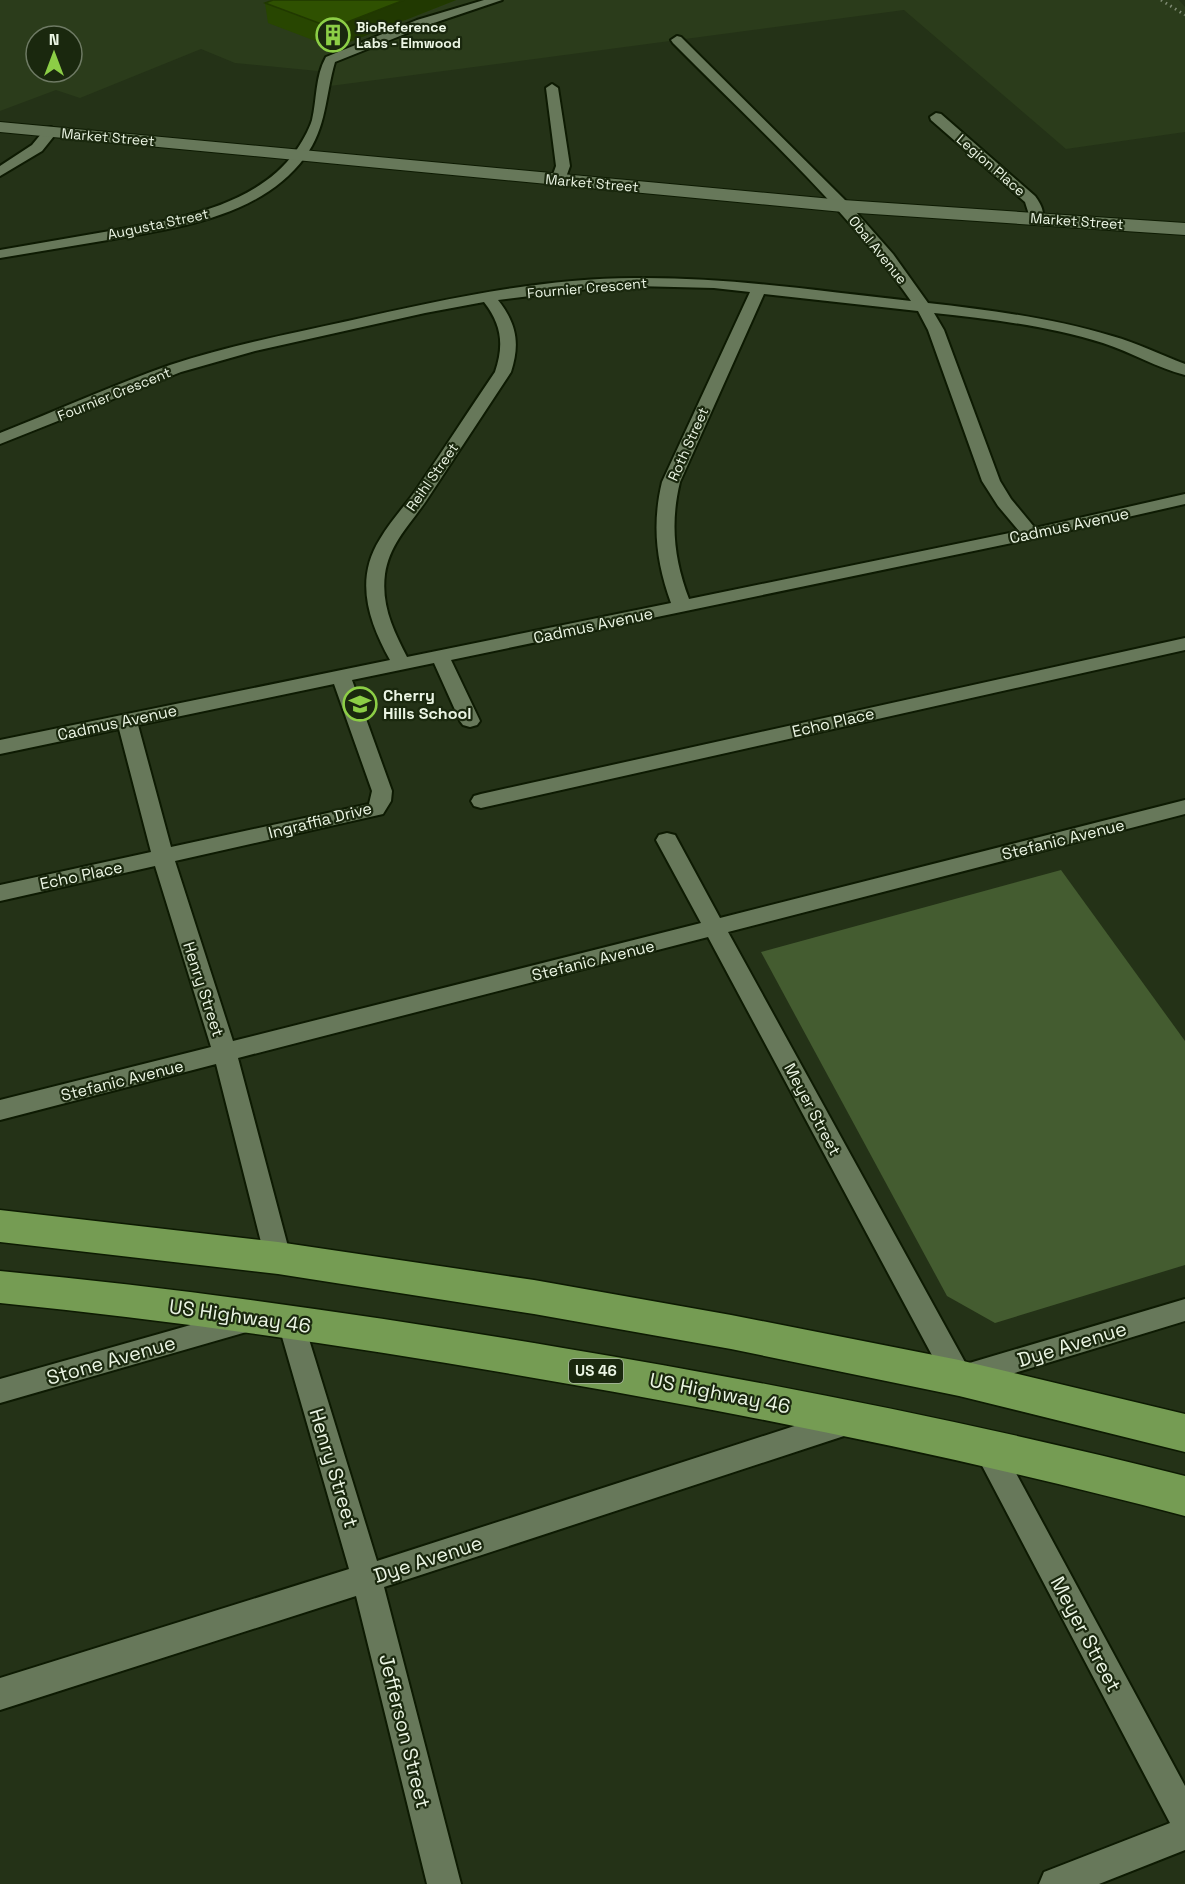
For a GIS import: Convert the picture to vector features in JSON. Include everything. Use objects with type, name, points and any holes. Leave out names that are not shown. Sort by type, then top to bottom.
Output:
[{"type":"highway","points":[[0,1226],[278,1258],[579,1305],[730,1332],[959,1378],[1185,1433]]},
{"type":"highway","name":"US Highway 46","points":[[0,1287],[122,1299],[427,1342],[742,1396],[988,1449],[1185,1496]]},
{"type":"main road","name":"Market Street","points":[[0,127],[843,206],[1185,229]]},
{"type":"street","name":"Augusta Street","points":[[0,254],[168,225],[220,210],[260,191],[300,155],[318,120],[322,86],[330,60],[428,20],[496,0]]},
{"type":"street","name":"Obal Avenue","points":[[678,40],[843,206],[888,257],[936,330],[991,480],[1004,502],[1031,534]]},
{"type":"street","points":[[552,88],[563,166],[558,180]]},
{"type":"street","name":"Legion Place","points":[[936,117],[1030,199],[1035,206],[1036,218]]},
{"type":"street","points":[[0,172],[37,148],[51,131]]},
{"type":"street","name":"Fournier Crescent","points":[[0,439],[186,366],[332,327],[488,297],[635,282],[759,289],[1005,316],[1070,329],[1149,354],[1185,370]]},
{"type":"street","name":"Roth Street","points":[[682,606],[670,578],[664,550],[662,529],[665,503],[670,483],[759,289]]},
{"type":"street","name":"Reihl Street","points":[[402,664],[384,633],[377,612],[375,591],[377,568],[384,548],[396,527],[417,502],[503,372],[509,357],[510,341],[500,312],[488,297]]},
{"type":"street","name":"Cadmus Avenue","points":[[0,747],[1031,534],[1185,499]]},
{"type":"street","name":"Echo Place","points":[[481,801],[1185,644]]},
{"type":"street","points":[[440,656],[470,721]]},
{"type":"street","name":"Ingraffia Drive","points":[[163,857],[376,809],[381,801],[382,791],[341,676]]},
{"type":"street","name":"Henry Street","points":[[127,720],[163,857],[225,1054],[278,1258]]},
{"type":"street","name":"Stefanic Avenue","points":[[0,1110],[1185,807]]},
{"type":"street","name":"Meyer Street","points":[[668,840],[959,1378]]},
{"type":"street","name":"Echo Place","points":[[0,893],[163,857]]},
{"type":"street","name":"Dye Avenue","points":[[959,1378],[1185,1310]]},
{"type":"street","name":"Henry Street","points":[[274,1320],[366,1578]]},
{"type":"street","name":"Stone Avenue","points":[[0,1391],[274,1320]]},
{"type":"street","name":"Dye Avenue","points":[[0,1694],[854,1420]]},
{"type":"street","name":"Meyer Street","points":[[988,1449],[1185,1819]]},
{"type":"street","name":"Jefferson Street","points":[[366,1578],[444,1884]]},
{"type":"street","points":[[1056,1884],[1185,1834]]},
{"type":"shaded area","points":[[0,0],[1179,0],[1185,7],[1185,132],[1066,149],[904,10],[330,86],[328,72],[235,63],[201,49],[80,98],[56,90],[0,111]]},
{"type":"shaded area","points":[[1061,870],[1185,1041],[1185,1265],[995,1323],[947,1296],[761,952]]},
{"type":"building","points":[[273,0],[404,0],[332,28],[265,3]]},
{"type":"railway","points":[[1161,0],[1185,15]]},
{"type":"place","name":"BioReference Labs - Elmwood","points":[[333,35]]},
{"type":"place","name":"Cherry Hills School","points":[[360,704]]}]
